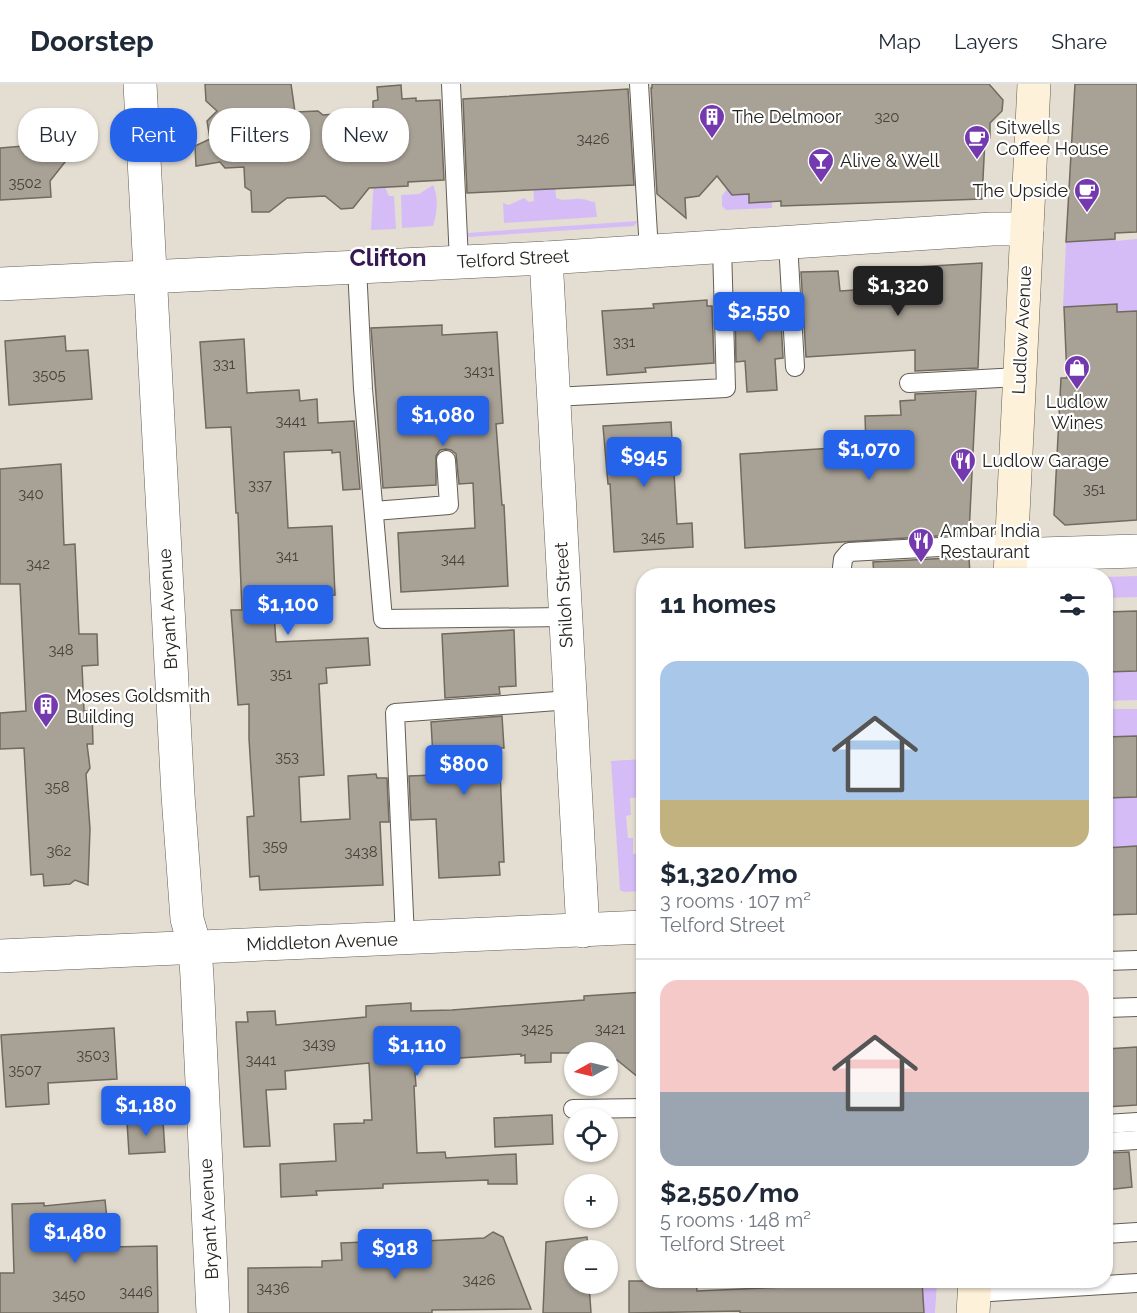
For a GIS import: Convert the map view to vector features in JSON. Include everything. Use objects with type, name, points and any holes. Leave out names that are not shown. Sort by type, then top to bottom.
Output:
[{"type":"main road","name":"Ludlow Avenue","points":[[1011,558],[1034,84]]},
{"type":"street","name":"Bryant Avenue","points":[[140,84],[178,795],[187,919],[195,947],[213,1313]]},
{"type":"street","name":"Telford Street","points":[[0,284],[546,258],[1027,228]]},
{"type":"street","name":"Shiloh Street","points":[[546,258],[583,931]]},
{"type":"street","points":[[1011,558],[1137,551]]},
{"type":"street","name":"Middleton Avenue","points":[[0,956],[636,928]]},
{"type":"lane","points":[[451,84],[459,261]]},
{"type":"lane","points":[[639,84],[649,251]]},
{"type":"lane","points":[[788,242],[795,367]]},
{"type":"lane","points":[[554,397],[726,388],[722,247]]},
{"type":"lane","points":[[357,267],[363,389],[383,619],[565,617]]},
{"type":"lane","points":[[909,383],[1020,377]]},
{"type":"lane","points":[[374,511],[449,505],[446,460]]},
{"type":"lane","points":[[842,568],[843,559],[849,552],[1011,558]]},
{"type":"lane","points":[[405,938],[395,713],[570,700]]},
{"type":"lane","points":[[1113,961],[1137,960]]},
{"type":"lane","points":[[1113,1008],[1137,1007]]},
{"type":"lane","points":[[618,1108],[636,1108]]},
{"type":"lane","points":[[1113,1112],[1137,1110]]},
{"type":"lane","points":[[1113,1124],[1137,1122]]},
{"type":"lane","points":[[1113,1142],[1137,1140]]},
{"type":"lane","points":[[1113,1234],[1137,1232]]},
{"type":"lane","points":[[1113,1285],[1137,1283]]},
{"type":"lane","points":[[975,1296],[1075,1288]]},
{"type":"shaded area","points":[[550,94],[556,198],[595,202],[597,217],[504,223],[503,203],[509,205],[524,198],[529,202],[534,201],[528,95]]},
{"type":"shaded area","points":[[375,162],[382,171],[389,196],[394,196],[396,229],[371,230]]},
{"type":"shaded area","points":[[433,185],[437,205],[433,226],[402,228],[401,195],[419,194]]},
{"type":"shaded area","points":[[772,188],[772,208],[726,210],[722,206],[722,196],[727,189],[732,195],[749,194],[750,202]]},
{"type":"shaded area","points":[[638,221],[634,226],[468,237],[467,233]]},
{"type":"shaded area","points":[[1115,239],[1116,241],[1137,239],[1137,311],[1117,312],[1117,304],[1063,307],[1066,242]]},
{"type":"shaded area","points":[[1137,576],[1137,597],[1113,598],[1113,577]]},
{"type":"shaded area","points":[[1137,671],[1137,700],[1113,701],[1113,672]]},
{"type":"shaded area","points":[[1113,709],[1137,709],[1137,736],[1113,737]]},
{"type":"shaded area","points":[[636,759],[636,798],[630,798],[631,815],[626,816],[628,838],[633,838],[633,854],[636,854],[636,891],[620,890],[611,761]]},
{"type":"shaded area","points":[[1137,797],[1137,846],[1113,848],[1113,798]]},
{"type":"shaded area","points":[[922,1288],[937,1288],[935,1313],[924,1313]]},
{"type":"building","points":[[205,84],[291,84],[294,108],[214,108],[206,101]]},
{"type":"building","points":[[652,84],[989,84],[1003,100],[1002,111],[990,123],[990,138],[985,138],[982,199],[781,206],[781,201],[749,203],[749,194],[732,195],[717,176],[699,196],[685,198],[686,218],[657,194]]},
{"type":"building","points":[[1075,84],[1137,84],[1137,232],[1115,233],[1115,239],[1066,242]]},
{"type":"building","points":[[401,85],[402,99],[440,100],[444,180],[408,182],[408,186],[369,188],[353,208],[341,209],[325,196],[287,198],[269,212],[252,212],[251,191],[245,187],[244,167],[225,168],[220,162],[310,162],[310,111],[318,111],[322,114],[322,162],[409,162],[409,108],[373,108],[373,101],[378,100],[377,87]]},
{"type":"building","points":[[628,89],[634,185],[467,193],[463,99]]},
{"type":"building","points":[[209,139],[209,162],[220,162],[196,166],[197,145]]},
{"type":"building","points":[[18,146],[18,162],[65,162],[50,181],[51,197],[0,200],[0,148]]},
{"type":"building","points":[[982,263],[978,368],[915,371],[915,350],[806,357],[801,272],[838,271],[840,291],[917,286],[916,267]]},
{"type":"building","points":[[707,300],[707,306],[712,306],[714,363],[645,368],[646,372],[607,375],[602,311],[654,308],[653,304]]},
{"type":"building","points":[[780,302],[783,358],[775,359],[777,390],[747,392],[745,361],[736,362],[735,305]]},
{"type":"building","points":[[1117,304],[1117,312],[1137,311],[1137,520],[1065,525],[1054,515],[1061,378],[1067,378],[1064,307]]},
{"type":"building","points":[[442,325],[442,335],[497,332],[503,423],[496,424],[502,505],[504,505],[508,586],[401,592],[398,533],[475,528],[473,483],[459,484],[456,454],[446,449],[440,450],[436,456],[436,485],[383,488],[371,328]]},
{"type":"building","points":[[65,336],[66,351],[88,350],[92,399],[9,405],[5,341]]},
{"type":"building","points":[[244,339],[247,393],[299,390],[300,401],[317,399],[318,423],[354,421],[360,489],[343,490],[340,452],[332,453],[332,450],[284,452],[288,528],[332,526],[335,595],[273,599],[276,642],[368,638],[370,665],[326,668],[327,683],[319,684],[324,775],[299,777],[301,822],[350,819],[348,776],[376,774],[377,778],[387,778],[389,822],[380,822],[383,885],[260,890],[259,876],[250,877],[247,817],[254,816],[249,704],[238,705],[231,610],[242,610],[238,513],[236,513],[231,427],[206,428],[200,342]]},
{"type":"building","points":[[976,391],[969,534],[745,548],[740,454],[866,446],[865,416],[901,415],[900,401],[915,400],[915,394]]},
{"type":"building","points":[[671,422],[677,524],[692,523],[693,547],[614,552],[610,484],[608,484],[603,426]]},
{"type":"building","points":[[61,464],[64,545],[75,544],[79,634],[97,634],[98,665],[82,666],[84,711],[92,711],[93,744],[87,744],[90,768],[86,774],[90,829],[88,885],[75,880],[70,884],[44,886],[43,874],[31,875],[24,748],[0,749],[0,713],[26,711],[20,584],[0,584],[0,469]]},
{"type":"building","points":[[969,557],[970,568],[873,568],[873,562]]},
{"type":"building","points":[[1137,611],[1137,671],[1113,672],[1113,612]]},
{"type":"building","points":[[514,630],[516,686],[499,687],[500,694],[445,698],[442,634]]},
{"type":"building","points":[[502,716],[504,748],[499,748],[504,862],[499,862],[500,875],[439,878],[436,819],[411,820],[409,776],[434,775],[431,722]]},
{"type":"building","points":[[1137,736],[1137,797],[1113,798],[1113,737]]},
{"type":"building","points":[[1137,846],[1137,914],[1113,915],[1113,848]]},
{"type":"building","points":[[636,993],[636,1075],[618,1061],[618,1042],[564,1042],[564,1053],[551,1053],[551,1062],[525,1063],[525,1055],[521,1056],[521,1054],[414,1061],[417,1153],[445,1152],[446,1158],[516,1154],[517,1184],[488,1184],[488,1180],[383,1184],[383,1188],[316,1191],[317,1195],[281,1197],[280,1164],[336,1161],[334,1124],[364,1123],[364,1120],[372,1120],[369,1063],[285,1071],[286,1089],[266,1090],[270,1146],[244,1147],[236,1022],[248,1022],[247,1012],[275,1011],[276,1025],[366,1017],[366,1006],[411,1003],[411,1011],[452,1010],[584,1000],[584,996]]},
{"type":"building","points":[[114,1028],[117,1079],[48,1083],[49,1104],[6,1107],[1,1035]]},
{"type":"building","points":[[1137,1047],[1137,1105],[1113,1107],[1113,1049]]},
{"type":"building","points":[[552,1115],[553,1144],[495,1147],[494,1118]]},
{"type":"building","points":[[163,1121],[165,1152],[129,1154],[127,1122]]},
{"type":"building","points":[[1129,1152],[1132,1187],[1113,1189],[1113,1153]]},
{"type":"building","points":[[105,1200],[110,1247],[157,1246],[158,1313],[0,1313],[0,1273],[14,1273],[12,1204],[44,1203],[44,1206]]},
{"type":"building","points":[[493,1232],[503,1237],[531,1309],[432,1310],[432,1313],[248,1313],[248,1268],[322,1267],[322,1261],[342,1260],[341,1243],[365,1242],[365,1244],[484,1238]]},
{"type":"building","points":[[587,1237],[587,1240],[564,1240],[564,1294],[590,1294],[591,1313],[543,1313],[546,1242]]},
{"type":"building","points":[[629,1281],[636,1281],[636,1288],[697,1288],[697,1291],[764,1288],[922,1288],[924,1313],[740,1313],[740,1311],[629,1313]]},
{"type":"place","name":"The Delmoor","points":[[712,140]]},
{"type":"place","name":"Sitwells Coffee House","points":[[977,161]]},
{"type":"place","name":"Alive & Well","points":[[821,184]]},
{"type":"place","name":"The Upside","points":[[1087,214]]},
{"type":"place","name":"Ludlow Wines","points":[[1077,391]]},
{"type":"place","name":"Ludlow Garage","points":[[963,484]]},
{"type":"place","name":"Ambar India Restaurant","points":[[921,564]]},
{"type":"place","name":"Moses Goldsmith Building","points":[[46,729]]},
{"type":"district","name":"Clifton","points":[[388,258]]}]
